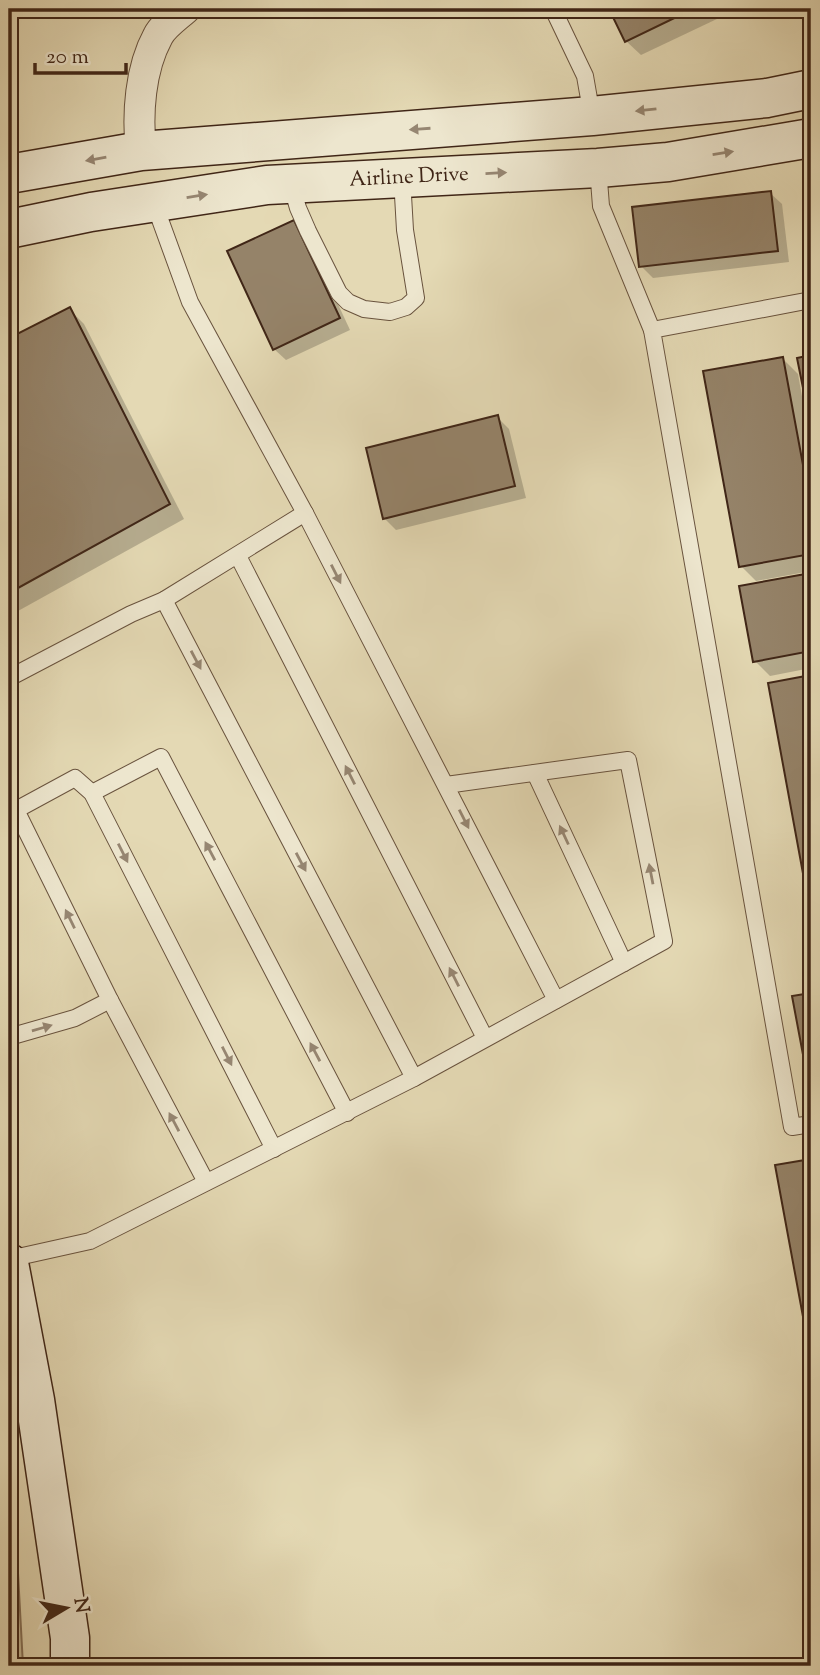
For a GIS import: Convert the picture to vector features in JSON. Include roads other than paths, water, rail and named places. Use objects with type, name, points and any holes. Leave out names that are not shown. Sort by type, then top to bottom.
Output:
[{"type":"main road","points":[[9,174],[141,151],[592,116],[767,98],[811,89]]},
{"type":"main road","points":[[592,116],[598,168]]},
{"type":"main road","name":"Airline Drive","points":[[9,229],[91,212],[267,185],[668,162],[811,138]]},
{"type":"main road","points":[[91,212],[144,174],[141,151]]},
{"type":"main road","points":[[9,1261],[35,1400],[70,1638],[70,1666]]},
{"type":"street","points":[[141,151],[139,134],[145,66],[159,34],[185,9]]},
{"type":"lane","points":[[553,9],[586,76],[592,116]]},
{"type":"lane","points":[[598,168],[601,206],[652,330],[792,1127],[811,1124]]},
{"type":"lane","points":[[291,184],[298,208],[339,293],[354,305],[390,312],[406,307],[416,298],[405,230],[402,178]]},
{"type":"lane","points":[[154,203],[190,302],[305,513],[556,999]]},
{"type":"lane","points":[[652,330],[811,300]]},
{"type":"lane","points":[[9,678],[131,614],[164,600],[305,513]]},
{"type":"lane","points":[[238,556],[485,1038]]},
{"type":"lane","points":[[164,600],[414,1078]]},
{"type":"lane","points":[[92,793],[161,757],[347,1113]]},
{"type":"lane","points":[[9,1261],[90,1241],[414,1078],[664,941],[628,760],[446,785]]},
{"type":"lane","points":[[536,773],[624,963]]},
{"type":"lane","points":[[206,1182],[110,1000],[12,803],[75,778],[92,793],[274,1149]]},
{"type":"lane","points":[[9,1037],[75,1018],[110,1000]]}]
